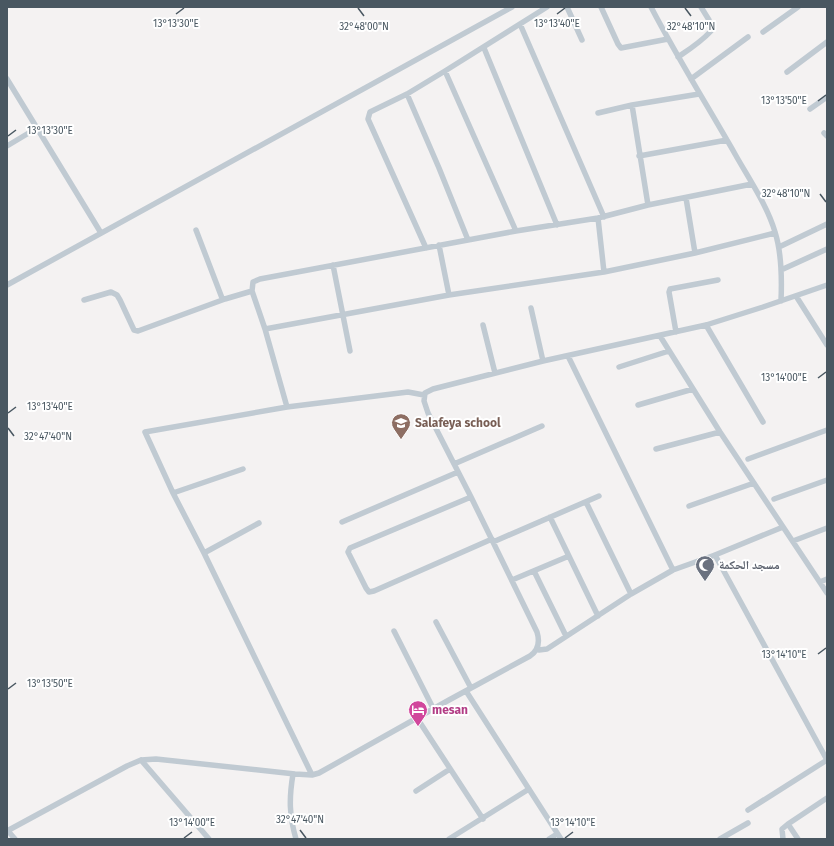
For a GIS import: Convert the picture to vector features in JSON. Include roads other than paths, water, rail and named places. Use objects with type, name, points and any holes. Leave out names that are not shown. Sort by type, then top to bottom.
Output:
[{"type":"street","points":[[7,285],[512,7]]},
{"type":"street","points":[[426,248],[368,119],[370,112],[407,94],[484,48],[547,7]]},
{"type":"street","points":[[567,7],[582,40]]},
{"type":"street","points":[[601,7],[621,48],[668,38]]},
{"type":"street","points":[[651,7],[699,94],[768,212],[779,247],[781,301]]},
{"type":"street","points":[[678,57],[694,46],[710,31],[709,20],[701,7]]},
{"type":"street","points":[[763,32],[798,7]]},
{"type":"street","points":[[520,24],[601,217],[604,272]]},
{"type":"street","points":[[691,79],[748,37]]},
{"type":"street","points":[[787,72],[827,42]]},
{"type":"street","points":[[484,48],[557,225]]},
{"type":"street","points":[[445,71],[516,231]]},
{"type":"street","points":[[7,79],[101,233]]},
{"type":"street","points":[[407,94],[468,240]]},
{"type":"street","points":[[598,113],[632,105],[699,94]]},
{"type":"street","points":[[810,109],[827,96]]},
{"type":"street","points":[[632,105],[648,206]]},
{"type":"street","points":[[7,146],[37,128]]},
{"type":"street","points":[[639,156],[727,140]]},
{"type":"street","points":[[287,408],[265,329],[252,291],[254,282],[260,279],[516,231],[601,217],[752,184]]},
{"type":"street","points":[[686,198],[695,252]]},
{"type":"street","points":[[779,247],[827,224]]},
{"type":"street","points":[[196,230],[220,294],[222,298],[225,299]]},
{"type":"street","points":[[265,329],[449,295],[604,272],[775,233]]},
{"type":"street","points":[[439,246],[449,295]]},
{"type":"street","points":[[781,270],[827,249]]},
{"type":"street","points":[[333,265],[350,351]]},
{"type":"street","points":[[676,332],[669,292],[670,289],[718,280]]},
{"type":"street","points":[[15,839],[7,831],[127,766],[141,760],[168,760],[293,774],[312,775],[323,772],[433,708],[534,654],[538,648],[539,640],[537,632],[426,408],[424,394],[428,390],[543,361],[706,325],[826,287]]},
{"type":"street","points":[[84,300],[111,292],[117,295],[134,330],[138,332],[225,299],[252,291]]},
{"type":"street","points":[[796,296],[827,345]]},
{"type":"street","points":[[531,308],[543,361]]},
{"type":"street","points":[[483,325],[495,373]]},
{"type":"street","points":[[706,325],[763,422]]},
{"type":"street","points":[[660,336],[720,432],[827,593]]},
{"type":"street","points":[[619,367],[669,351]]},
{"type":"street","points":[[568,356],[673,570]]},
{"type":"street","points":[[638,405],[693,389]]},
{"type":"street","points":[[312,775],[204,553],[173,493],[145,432],[287,408],[408,392],[424,394]]},
{"type":"street","points":[[454,464],[542,426]]},
{"type":"street","points":[[748,460],[827,430]]},
{"type":"street","points":[[656,449],[720,432]]},
{"type":"street","points":[[173,493],[243,469]]},
{"type":"street","points":[[342,522],[458,472]]},
{"type":"street","points":[[774,499],[827,480]]},
{"type":"street","points":[[689,506],[754,482]]},
{"type":"street","points":[[471,497],[350,548],[349,554],[369,592],[599,496]]},
{"type":"street","points":[[586,502],[631,594]]},
{"type":"street","points":[[550,517],[598,616]]},
{"type":"street","points":[[204,553],[259,523]]},
{"type":"street","points":[[538,648],[539,650],[544,650],[631,594],[673,570],[783,527]]},
{"type":"street","points":[[793,541],[827,528]]},
{"type":"street","points":[[714,555],[827,760],[748,810]]},
{"type":"street","points":[[512,580],[569,556]]},
{"type":"street","points":[[534,571],[566,636]]},
{"type":"street","points":[[820,582],[827,579]]},
{"type":"street","points":[[436,622],[472,688]]},
{"type":"street","points":[[394,631],[433,708]]},
{"type":"street","points":[[466,691],[559,836],[549,839]]},
{"type":"street","points":[[417,718],[483,819]]},
{"type":"street","points":[[141,760],[209,839]]},
{"type":"street","points":[[416,791],[450,769]]},
{"type":"street","points":[[293,774],[290,813],[296,839]]},
{"type":"street","points":[[449,839],[529,789]]},
{"type":"street","points":[[783,839],[782,829],[826,800]]},
{"type":"street","points":[[720,839],[748,823]]},
{"type":"street","points":[[788,824],[798,839]]},
{"type":"place","name":"Salafeya school","points":[[401,440]]},
{"type":"place","name":"مسجد الحكمة","points":[[705,582]]},
{"type":"place","name":"mesan","points":[[418,727]]}]
